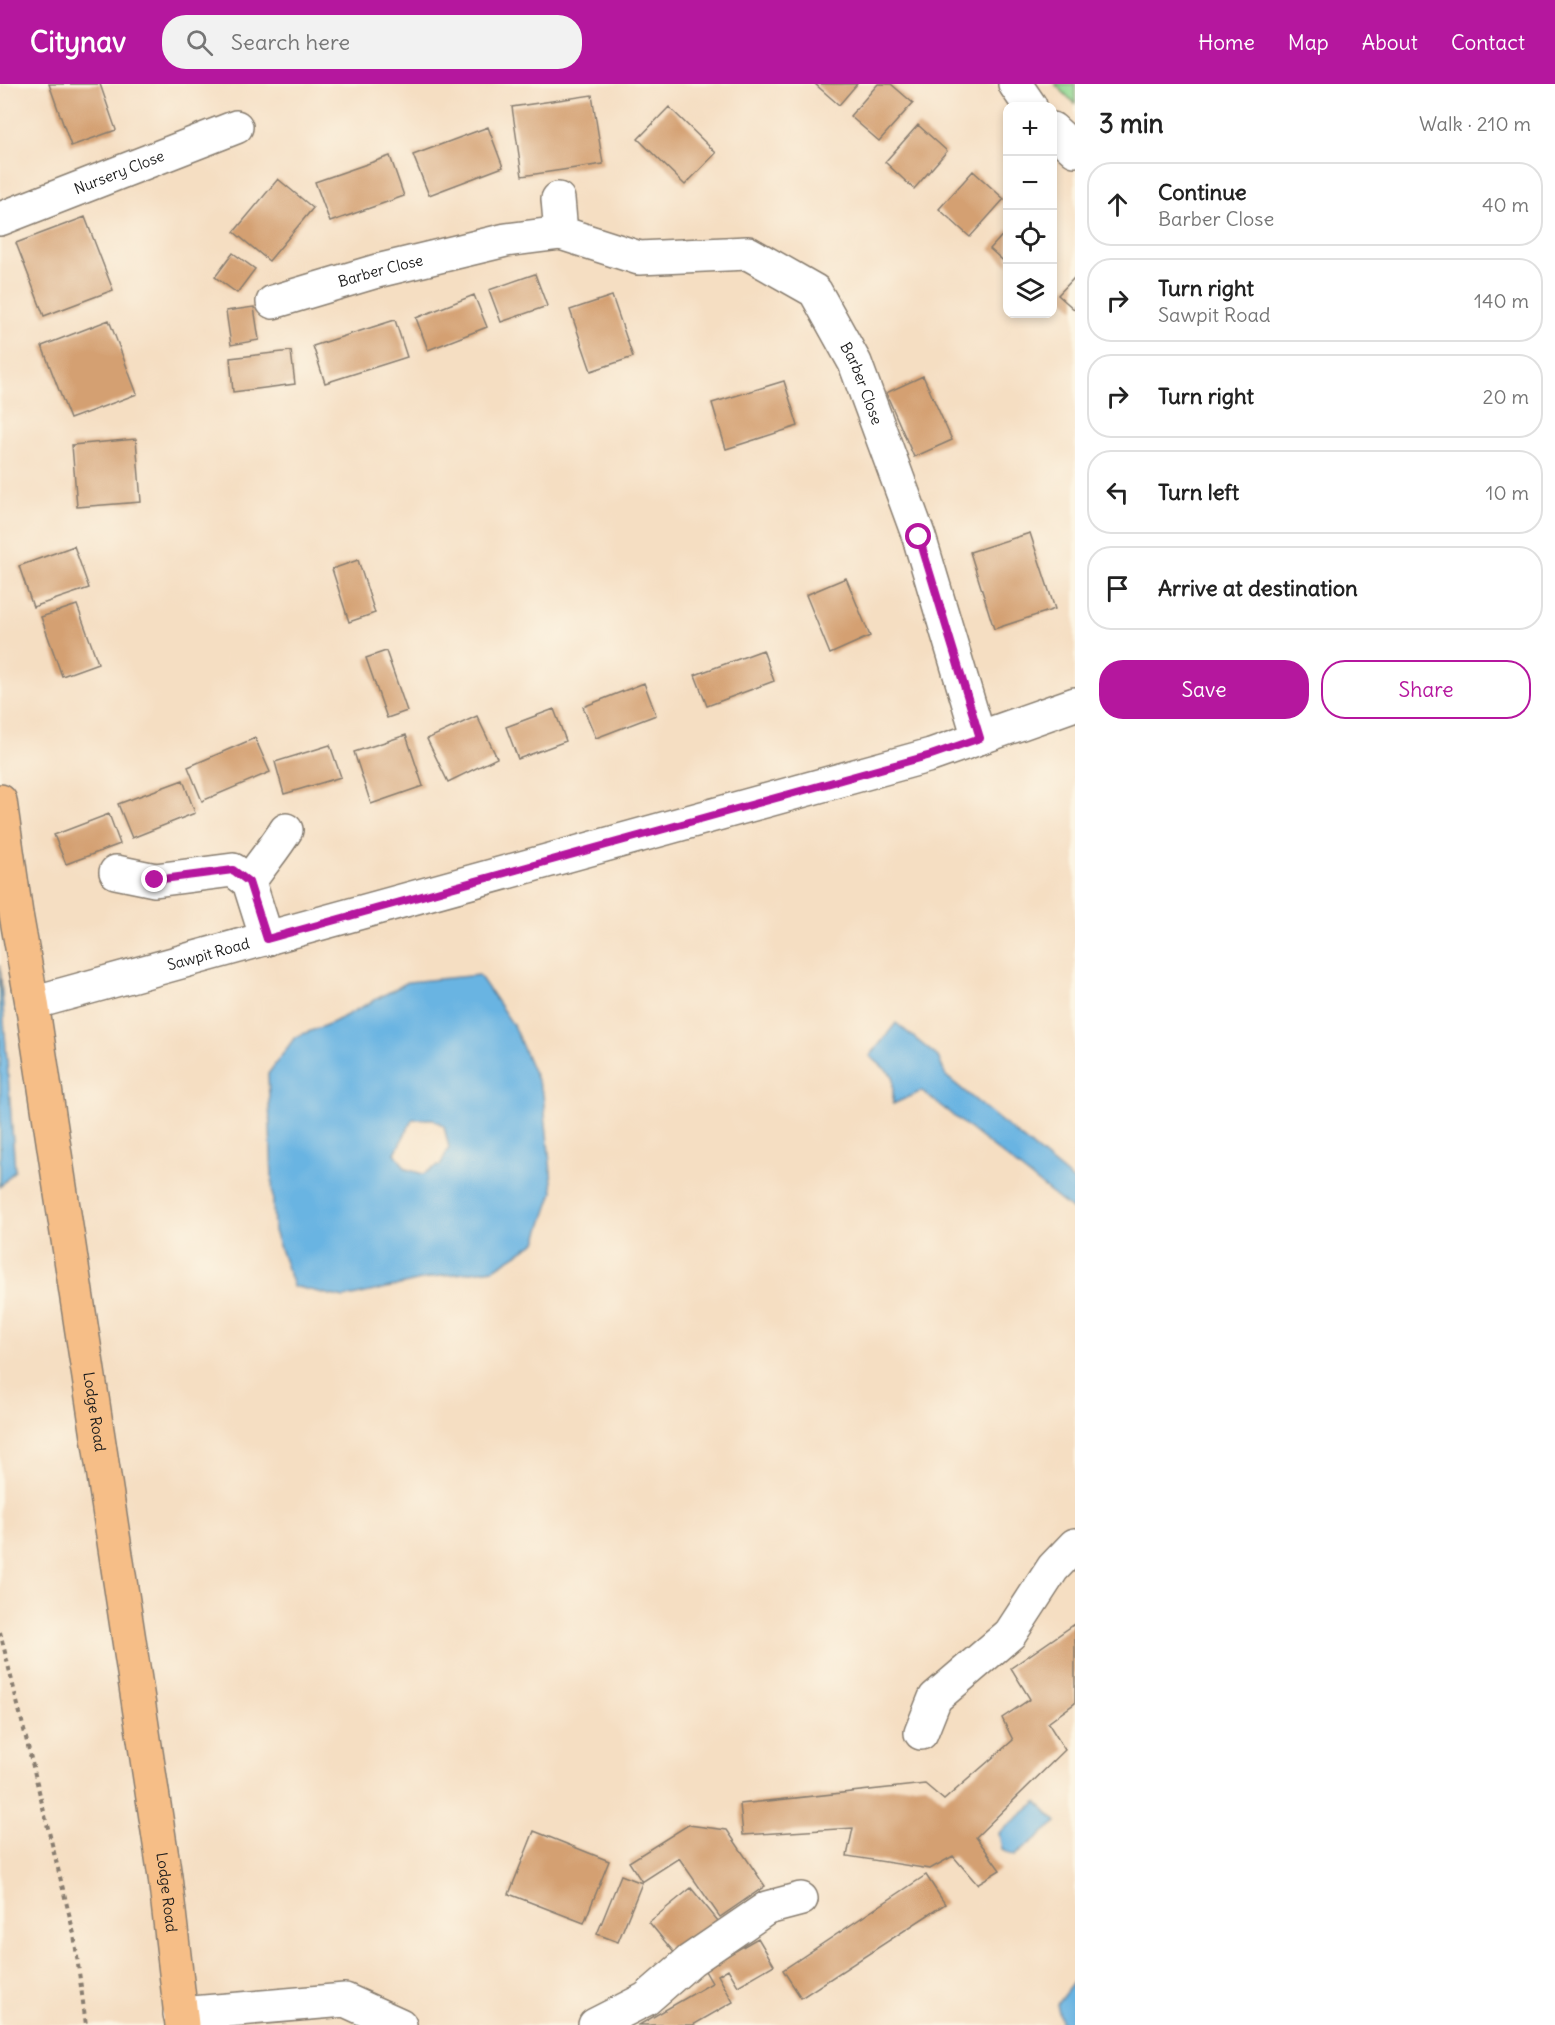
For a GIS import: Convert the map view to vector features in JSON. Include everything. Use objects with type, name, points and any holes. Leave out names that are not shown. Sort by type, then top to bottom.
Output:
[{"type":"main road","name":"Lodge Road","points":[[0,801],[165,1877],[181,2019]]},
{"type":"street","points":[[1015,84],[1027,102]]},
{"type":"street","name":"Nursery Close","points":[[0,219],[236,127]]},
{"type":"street","points":[[1057,133],[1075,150]]},
{"type":"street","points":[[558,199],[561,233]]},
{"type":"street","name":"Barber Close","points":[[273,302],[377,272],[506,240],[561,233],[639,258],[748,253],[814,291],[855,363],[863,384],[919,537],[980,738]]},
{"type":"street","name":"Sawpit Road","points":[[32,1003],[931,755],[1075,704]]},
{"type":"street","points":[[249,882],[262,862],[275,849],[286,830]]},
{"type":"street","points":[[116,872],[155,880],[233,870],[249,882],[267,939]]},
{"type":"street","points":[[921,1733],[935,1698],[1010,1634],[1053,1568],[1075,1545]]},
{"type":"street","points":[[595,2025],[646,1999],[691,1960],[767,1908],[801,1899]]},
{"type":"street","points":[[181,2019],[345,2000],[400,2025]]},
{"type":"path","points":[[0,1632],[74,1934],[86,2025]]},
{"type":"green space","points":[[1055,84],[1075,84],[1075,104]]},
{"type":"water","points":[[0,965],[15,1170],[0,1187]]},
{"type":"water","points":[[479,975],[513,1025],[543,1094],[553,1192],[536,1242],[494,1269],[434,1277],[344,1298],[293,1286],[274,1231],[268,1074],[295,1037],[334,1022],[408,982]],"holes":[[[413,1119],[433,1119],[444,1126],[449,1148],[440,1165],[423,1174],[406,1169],[395,1153]]]},
{"type":"water","points":[[896,1023],[938,1057],[946,1076],[1075,1182],[1075,1212],[922,1091],[893,1104],[893,1076],[870,1056]]},
{"type":"water","points":[[1037,1802],[1057,1822],[1014,1856],[1002,1850],[999,1833]]},
{"type":"water","points":[[1075,1980],[1075,2025],[1062,2025],[1057,2004]]},
{"type":"building","points":[[49,84],[100,84],[116,130],[71,146]]},
{"type":"building","points":[[815,84],[857,84],[839,105]]},
{"type":"building","points":[[878,84],[891,84],[913,103],[879,141],[850,116]]},
{"type":"building","points":[[592,95],[603,164],[522,176],[512,107]]},
{"type":"building","points":[[669,107],[716,153],[685,185],[638,139]]},
{"type":"building","points":[[918,125],[947,151],[914,189],[885,162]]},
{"type":"building","points":[[488,127],[503,167],[429,195],[413,155]]},
{"type":"building","points":[[390,156],[404,196],[330,222],[315,182]]},
{"type":"building","points":[[973,171],[1003,198],[970,237],[939,209]]},
{"type":"building","points":[[278,179],[313,208],[269,261],[234,232]]},
{"type":"building","points":[[85,217],[113,290],[44,316],[16,243]]},
{"type":"building","points":[[1003,235],[1003,261],[990,249]]},
{"type":"building","points":[[233,253],[255,269],[237,293],[215,277]]},
{"type":"building","points":[[535,274],[547,306],[501,322],[489,290]]},
{"type":"building","points":[[1075,277],[1075,310],[1058,295]]},
{"type":"building","points":[[474,295],[487,327],[428,350],[416,318]]},
{"type":"building","points":[[612,296],[633,357],[591,371],[570,310]]},
{"type":"building","points":[[254,307],[259,340],[231,345],[226,311]]},
{"type":"building","points":[[109,320],[137,394],[70,419],[42,346]]},
{"type":"building","points":[[395,320],[407,357],[325,383],[313,346]]},
{"type":"building","points":[[291,351],[295,384],[233,392],[230,358]]},
{"type":"building","points":[[923,376],[952,440],[914,457],[886,393]]},
{"type":"building","points":[[784,381],[798,426],[726,449],[712,403]]},
{"type":"building","points":[[136,439],[141,502],[77,507],[72,445]]},
{"type":"building","points":[[1030,533],[1055,609],[994,629],[970,552]]},
{"type":"building","points":[[74,546],[89,588],[33,607],[19,566]]},
{"type":"building","points":[[358,560],[375,613],[349,622],[332,569]]},
{"type":"building","points":[[846,578],[870,636],[830,654],[806,595]]},
{"type":"building","points":[[77,605],[98,663],[62,676],[41,617]]},
{"type":"building","points":[[763,650],[774,681],[707,706],[695,675]]},
{"type":"building","points":[[386,651],[407,711],[387,718],[366,658]]},
{"type":"building","points":[[644,683],[656,715],[596,738],[583,707]]},
{"type":"building","points":[[554,709],[566,741],[518,759],[506,727]]},
{"type":"building","points":[[477,716],[497,758],[448,782],[427,739]]},
{"type":"building","points":[[406,735],[423,786],[371,804],[354,752]]},
{"type":"building","points":[[255,738],[270,772],[202,801],[188,767]]},
{"type":"building","points":[[330,745],[341,777],[284,794],[275,762]]},
{"type":"building","points":[[183,780],[195,813],[132,838],[118,804]]},
{"type":"building","points":[[109,814],[120,844],[66,864],[54,835]]},
{"type":"building","points":[[1075,1624],[1075,1703],[1048,1723],[1065,1750],[976,1837],[1000,1870],[977,1884],[953,1856],[930,1869],[847,1856],[853,1828],[743,1835],[740,1804],[925,1784],[944,1800],[1013,1740],[1002,1718],[1030,1699],[1011,1668]]},
{"type":"building","points":[[688,1825],[727,1830],[765,1886],[720,1917],[679,1858],[642,1882],[629,1862]]},
{"type":"building","points":[[534,1831],[609,1861],[584,1923],[509,1894]]},
{"type":"building","points":[[621,1875],[642,1883],[618,1942],[597,1934]]},
{"type":"building","points":[[926,1875],[945,1904],[801,1998],[783,1970]]},
{"type":"building","points":[[691,1888],[718,1921],[676,1955],[649,1922]]},
{"type":"building","points":[[758,1938],[774,1965],[738,1986],[728,1969],[718,1975],[733,2002],[693,2025],[639,2025],[712,1983],[704,1969]]},
{"type":"route","points":[[155,880],[233,870],[249,882],[267,939],[931,755],[980,738],[919,537]]}]
